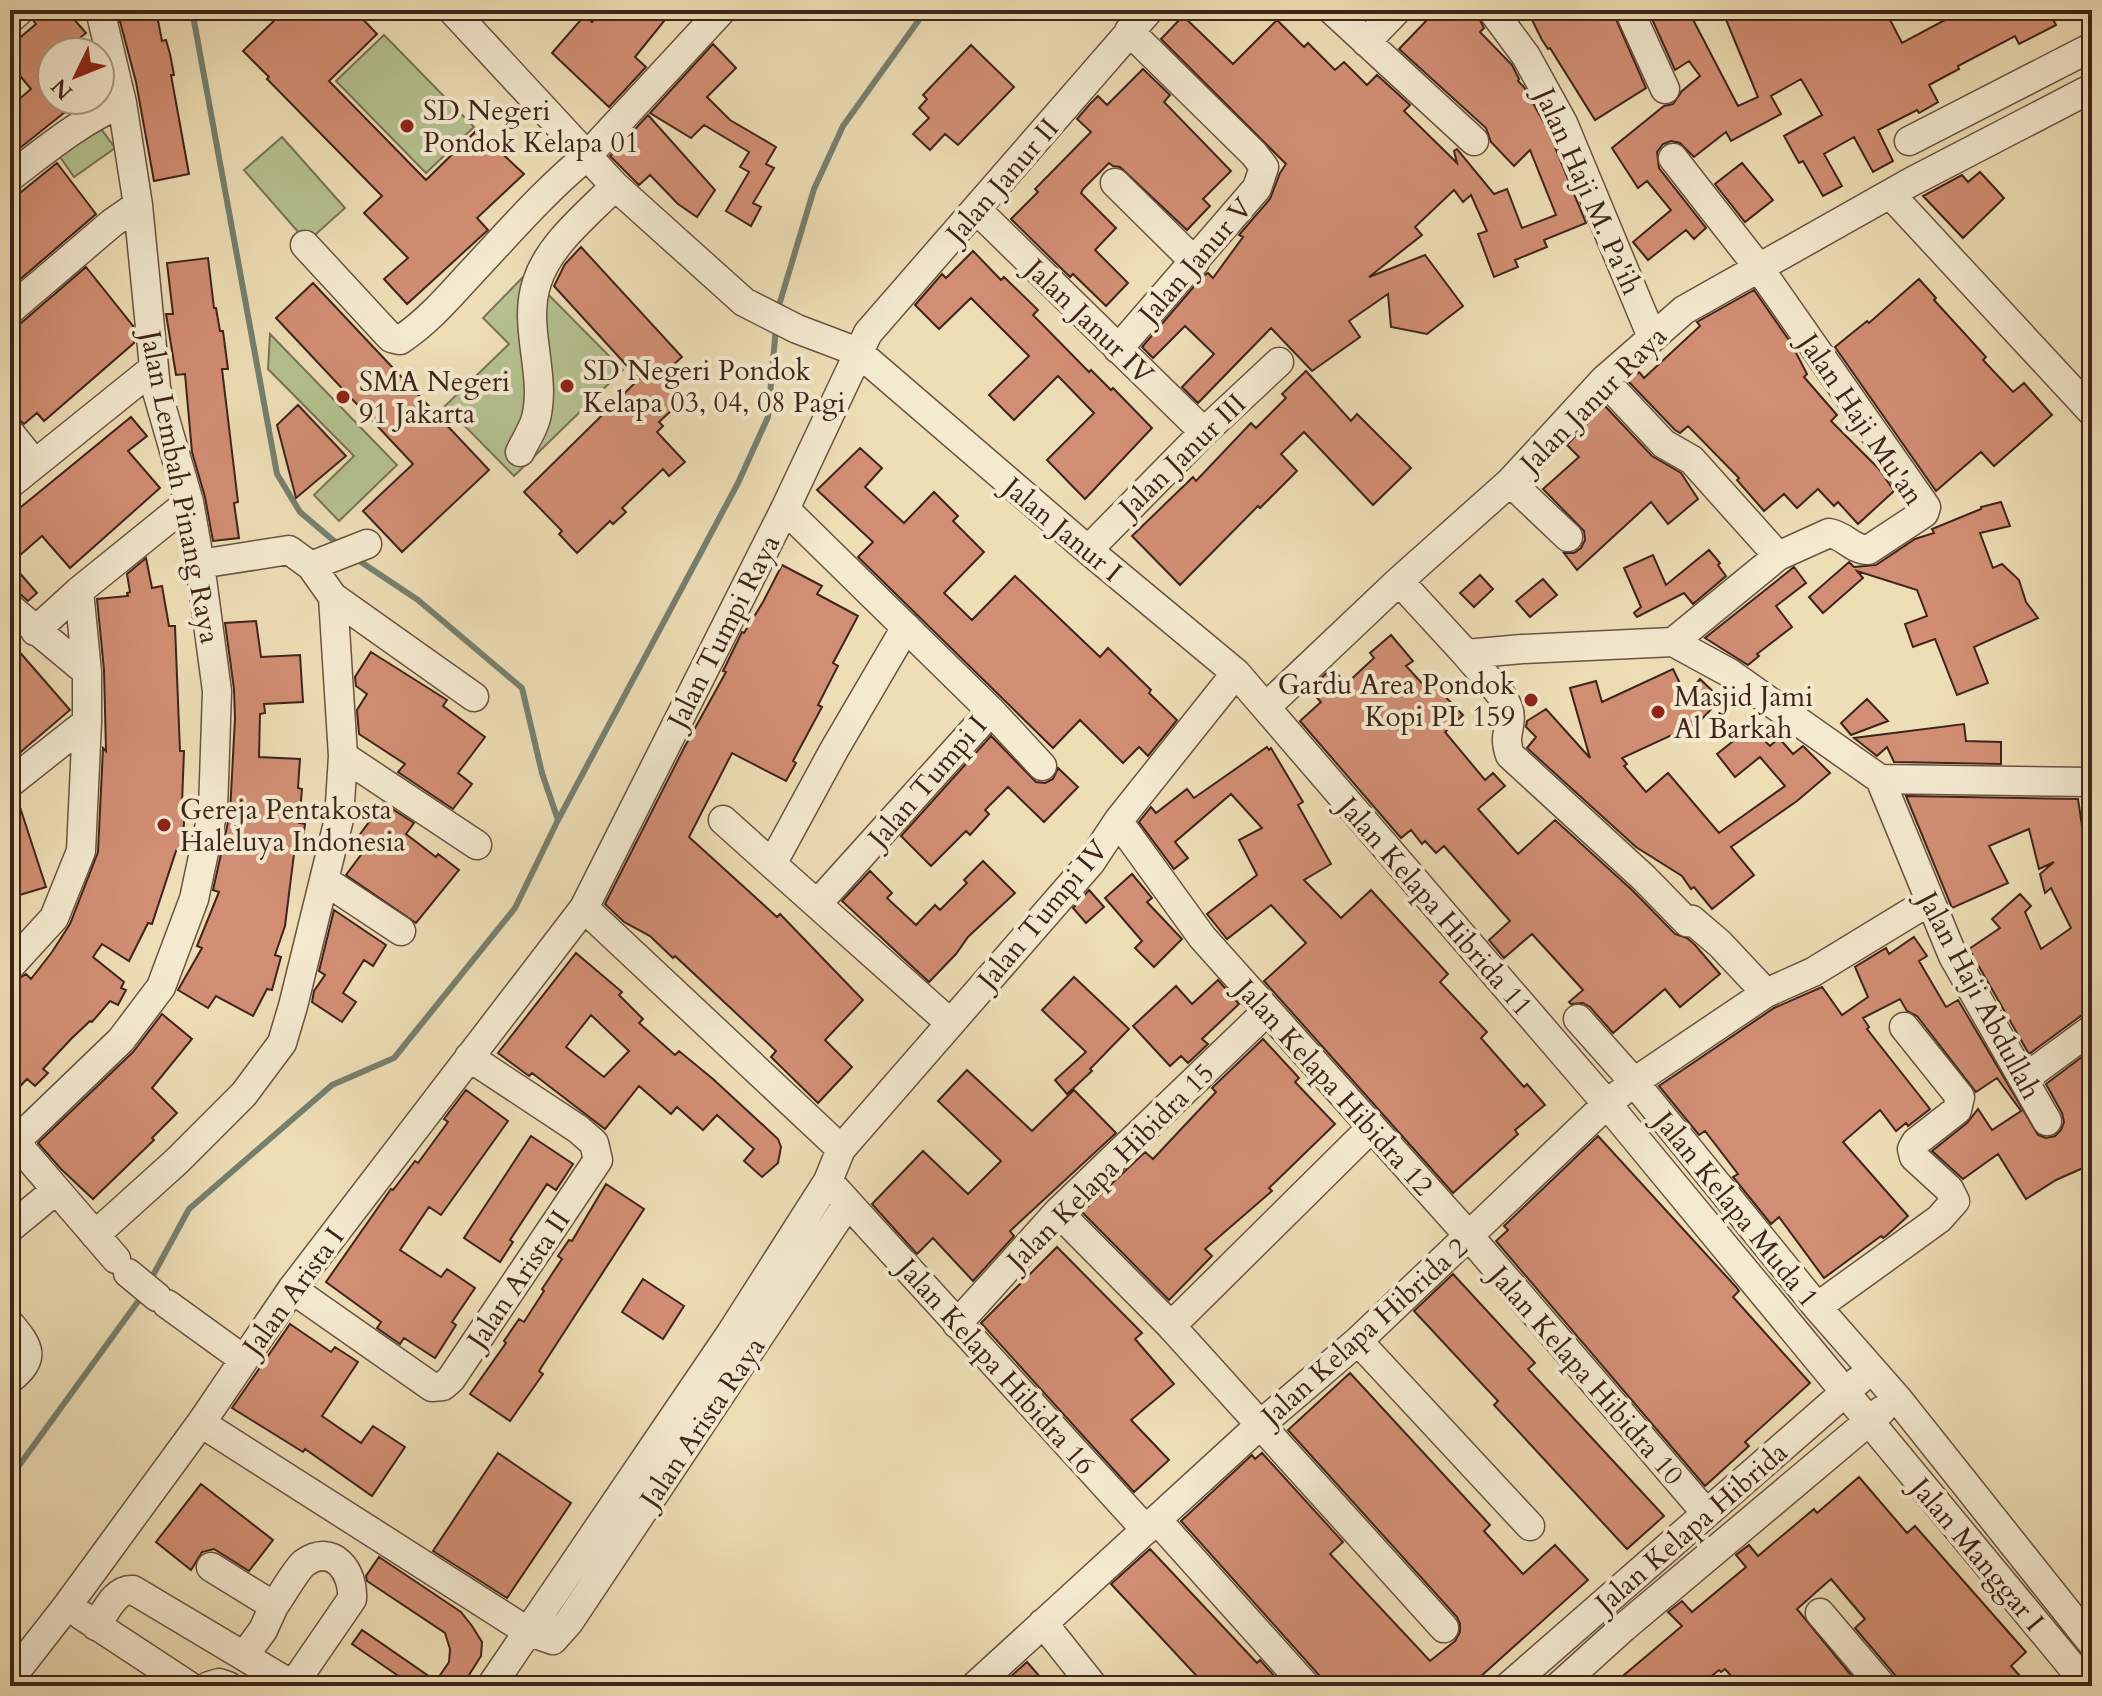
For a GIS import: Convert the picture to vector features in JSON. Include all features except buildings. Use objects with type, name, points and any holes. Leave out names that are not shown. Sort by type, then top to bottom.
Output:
[{"type":"street","points":[[10,19],[20,10]]},
{"type":"street","name":"Jalan Lembah Pinang Raya","points":[[13,1139],[121,1040],[161,987],[194,899],[213,810],[217,691],[200,564],[189,502],[156,388],[138,205],[122,103],[100,10]]},
{"type":"street","points":[[305,245],[391,338],[400,340],[441,305],[562,177],[586,157],[722,10]]},
{"type":"street","name":"Jalan Janur II","points":[[858,352],[868,333],[1149,10]]},
{"type":"street","points":[[1332,10],[1474,141]]},
{"type":"street","points":[[1366,42],[1397,10]]},
{"type":"street","name":"Jalan Haji M. Pa'ih","points":[[1492,10],[1526,56],[1563,123],[1652,337]]},
{"type":"street","points":[[1629,10],[1665,89]]},
{"type":"street","points":[[467,16],[586,157],[744,302],[797,329],[858,352]]},
{"type":"street","name":"Jalan Janur V","points":[[1118,349],[1257,188],[1264,167],[1129,31]]},
{"type":"street","points":[[1909,141],[2092,47]]},
{"type":"street","name":"Jalan Janur Raya","points":[[1266,707],[1399,581],[1510,482],[1604,380],[1684,310],[1890,194],[2092,88]]},
{"type":"street","points":[[10,177],[70,131],[100,112],[122,103]]},
{"type":"street","points":[[1673,158],[1759,268]]},
{"type":"street","points":[[1115,183],[1195,262]]},
{"type":"street","points":[[520,452],[536,419],[538,401],[532,304],[537,280],[553,250],[615,186]]},
{"type":"street","points":[[1890,194],[2092,412]]},
{"type":"street","points":[[10,310],[112,223],[138,205]]},
{"type":"street","name":"Jalan Janur IV","points":[[977,210],[1204,432]]},
{"type":"street","name":"Jalan Haji Mu'an","points":[[1759,268],[1926,507],[1924,513],[1868,550],[1829,533],[1778,556]]},
{"type":"street","name":"Jalan Tumpi Raya","points":[[584,908],[785,509],[858,352]]},
{"type":"street","name":"Jalan Janur I","points":[[858,352],[1236,673],[1266,707]]},
{"type":"street","name":"Jalan Janur III","points":[[1088,550],[1204,432],[1279,362]]},
{"type":"street","points":[[10,484],[154,368]]},
{"type":"street","points":[[1604,380],[1664,444],[1692,460],[1778,556],[1673,642]]},
{"type":"street","points":[[10,433],[34,463]]},
{"type":"street","points":[[1510,482],[1568,537]]},
{"type":"street","points":[[35,631],[79,591],[189,502]]},
{"type":"street","name":"Jalan Tumpi I","points":[[785,509],[991,711],[818,903]]},
{"type":"street","points":[[200,564],[289,550],[322,561],[367,544]]},
{"type":"street","points":[[95,1235],[177,1161],[244,1094],[282,1043],[339,819],[343,756],[333,597],[322,561]]},
{"type":"street","points":[[1399,581],[1505,702],[1510,713],[1505,741],[1510,755],[1644,878],[1687,922],[1692,920],[1720,944],[1766,993]]},
{"type":"street","points":[[13,957],[54,918],[81,851],[87,672],[79,591]]},
{"type":"street","points":[[333,597],[474,697]]},
{"type":"street","points":[[10,608],[87,672]]},
{"type":"street","points":[[772,864],[906,627]]},
{"type":"street","points":[[1466,654],[1673,642],[1728,672],[1880,779],[2092,782]]},
{"type":"street","name":"Jalan Tumpi IV","points":[[841,1149],[1091,862],[1118,821],[1236,673]]},
{"type":"street","name":"Jalan Kelapa Hibrida 11","points":[[1266,707],[1607,1104]]},
{"type":"street","points":[[991,711],[1042,766]]},
{"type":"street","points":[[14,773],[87,722]]},
{"type":"street","points":[[343,756],[477,845]]},
{"type":"street","name":"Jalan Haji Abdullah","points":[[1880,779],[1928,902],[1953,956],[2047,1121]]},
{"type":"street","points":[[723,820],[949,1022]]},
{"type":"street","name":"Jalan Kelapa Hibidra 12","points":[[1118,821],[1202,937],[1469,1236]]},
{"type":"street","points":[[324,880],[401,931]]},
{"type":"street","name":"Jalan Kelapa Hibrida 2","points":[[975,1686],[1260,1425],[1358,1341],[1607,1104],[1634,1082],[1766,993],[1813,972],[1928,902]]},
{"type":"street","points":[[584,908],[841,1149]]},
{"type":"street","name":"Jalan Arista I","points":[[10,1679],[201,1423],[292,1289],[584,908]]},
{"type":"street","name":"Jalan Kelapa Hibidra 15","points":[[957,1324],[1058,1212],[1266,1012]]},
{"type":"street","name":"Jalan Kelapa Muda 1","points":[[1578,1019],[1634,1082],[1817,1307],[1897,1398]]},
{"type":"street","points":[[1817,1307],[1939,1219],[1955,1201],[1949,1189],[1919,1163],[1912,1149],[1916,1142],[1957,1110],[1960,1097],[1904,1027]]},
{"type":"street","points":[[2025,1078],[2092,1029]]},
{"type":"street","name":"Jalan Arista II","points":[[292,1289],[432,1387],[443,1386],[451,1379],[598,1160],[594,1143],[578,1129],[469,1057]]},
{"type":"street","name":"Jalan Kelapa Muda 1","points":[[1607,1104],[1868,1422]]},
{"type":"street","points":[[1171,1326],[1372,1127]]},
{"type":"street","points":[[13,1139],[122,1266],[162,1301],[243,1359]]},
{"type":"street","name":"Jalan Arista Raya","points":[[841,1149],[828,1181],[731,1333],[527,1631],[553,1640],[569,1622],[848,1203]]},
{"type":"street","points":[[828,1181],[848,1203]]},
{"type":"street","points":[[10,1228],[56,1190]]},
{"type":"street","name":"Jalan Kelapa Hibidra 16","points":[[848,1203],[957,1324],[1306,1686]]},
{"type":"street","points":[[1058,1212],[1171,1326],[1444,1628]]},
{"type":"street","name":"Jalan Kelapa Hibidra 10","points":[[1469,1236],[1706,1513]]},
{"type":"street","points":[[10,1324],[26,1342],[28,1357],[23,1369],[10,1379]]},
{"type":"street","points":[[1358,1341],[1530,1526]]},
{"type":"street","name":"Jalan Kelapa Hibrida","points":[[1509,1686],[1872,1369]]},
{"type":"street","name":"Jalan Kelapa Hibrida","points":[[1559,1686],[1623,1628],[1897,1398]]},
{"type":"street","name":"Jalan Manggar I","points":[[1897,1398],[2092,1643]]},
{"type":"street","name":"Jalan Manggar I","points":[[1868,1422],[2088,1686]]},
{"type":"street","points":[[201,1423],[527,1631],[491,1686]]},
{"type":"street","points":[[96,1626],[120,1592],[133,1590],[293,1686],[352,1599],[353,1587],[348,1569],[338,1561],[320,1557],[304,1564],[244,1656]]},
{"type":"street","points":[[211,1567],[274,1606]]},
{"type":"street","points":[[67,1606],[189,1686]]},
{"type":"street","points":[[1820,1613],[1882,1686]]},
{"type":"street","points":[[1043,1623],[1093,1686]]},
{"type":"street","points":[[209,1686],[219,1683],[228,1686]]},
{"type":"green space","points":[[384,35],[474,127],[426,173],[336,81]]},
{"type":"green space","points":[[99,126],[115,148],[74,177],[58,154]]},
{"type":"green space","points":[[282,137],[345,208],[307,242],[244,170]]},
{"type":"green space","points":[[527,273],[623,370],[514,476],[445,406],[509,344],[483,318]]},
{"type":"green space","points":[[270,334],[397,465],[339,521],[314,495],[354,456],[268,369]]},
{"type":"waterway","points":[[192,10],[277,474],[300,512],[340,546]]},
{"type":"waterway","points":[[777,312],[814,189],[843,126],[926,10]]},
{"type":"waterway","points":[[558,820],[738,483],[768,417],[776,327]]},
{"type":"waterway","points":[[151,1279],[189,1209],[332,1085],[394,1058],[515,908],[558,820],[542,773],[522,688],[418,600],[355,558]]},
{"type":"waterway","points":[[10,1478],[142,1296]]},
{"type":"place","name":"SD Negeri Pondok Kelapa 01","points":[[407,126]]},
{"type":"place","name":"SD Negeri Pondok Kelapa 03, 04, 08 Pagi","points":[[567,386]]},
{"type":"place","name":"SMA Negeri 91 Jakarta","points":[[343,397]]},
{"type":"place","name":"Gardu Area Pondok Kopi PL 159","points":[[1531,700]]},
{"type":"place","name":"Masjid Jami Al Barkah","points":[[1658,712]]},
{"type":"place","name":"Gereja Pentakosta Haleluya Indonesia","points":[[164,825]]}]
